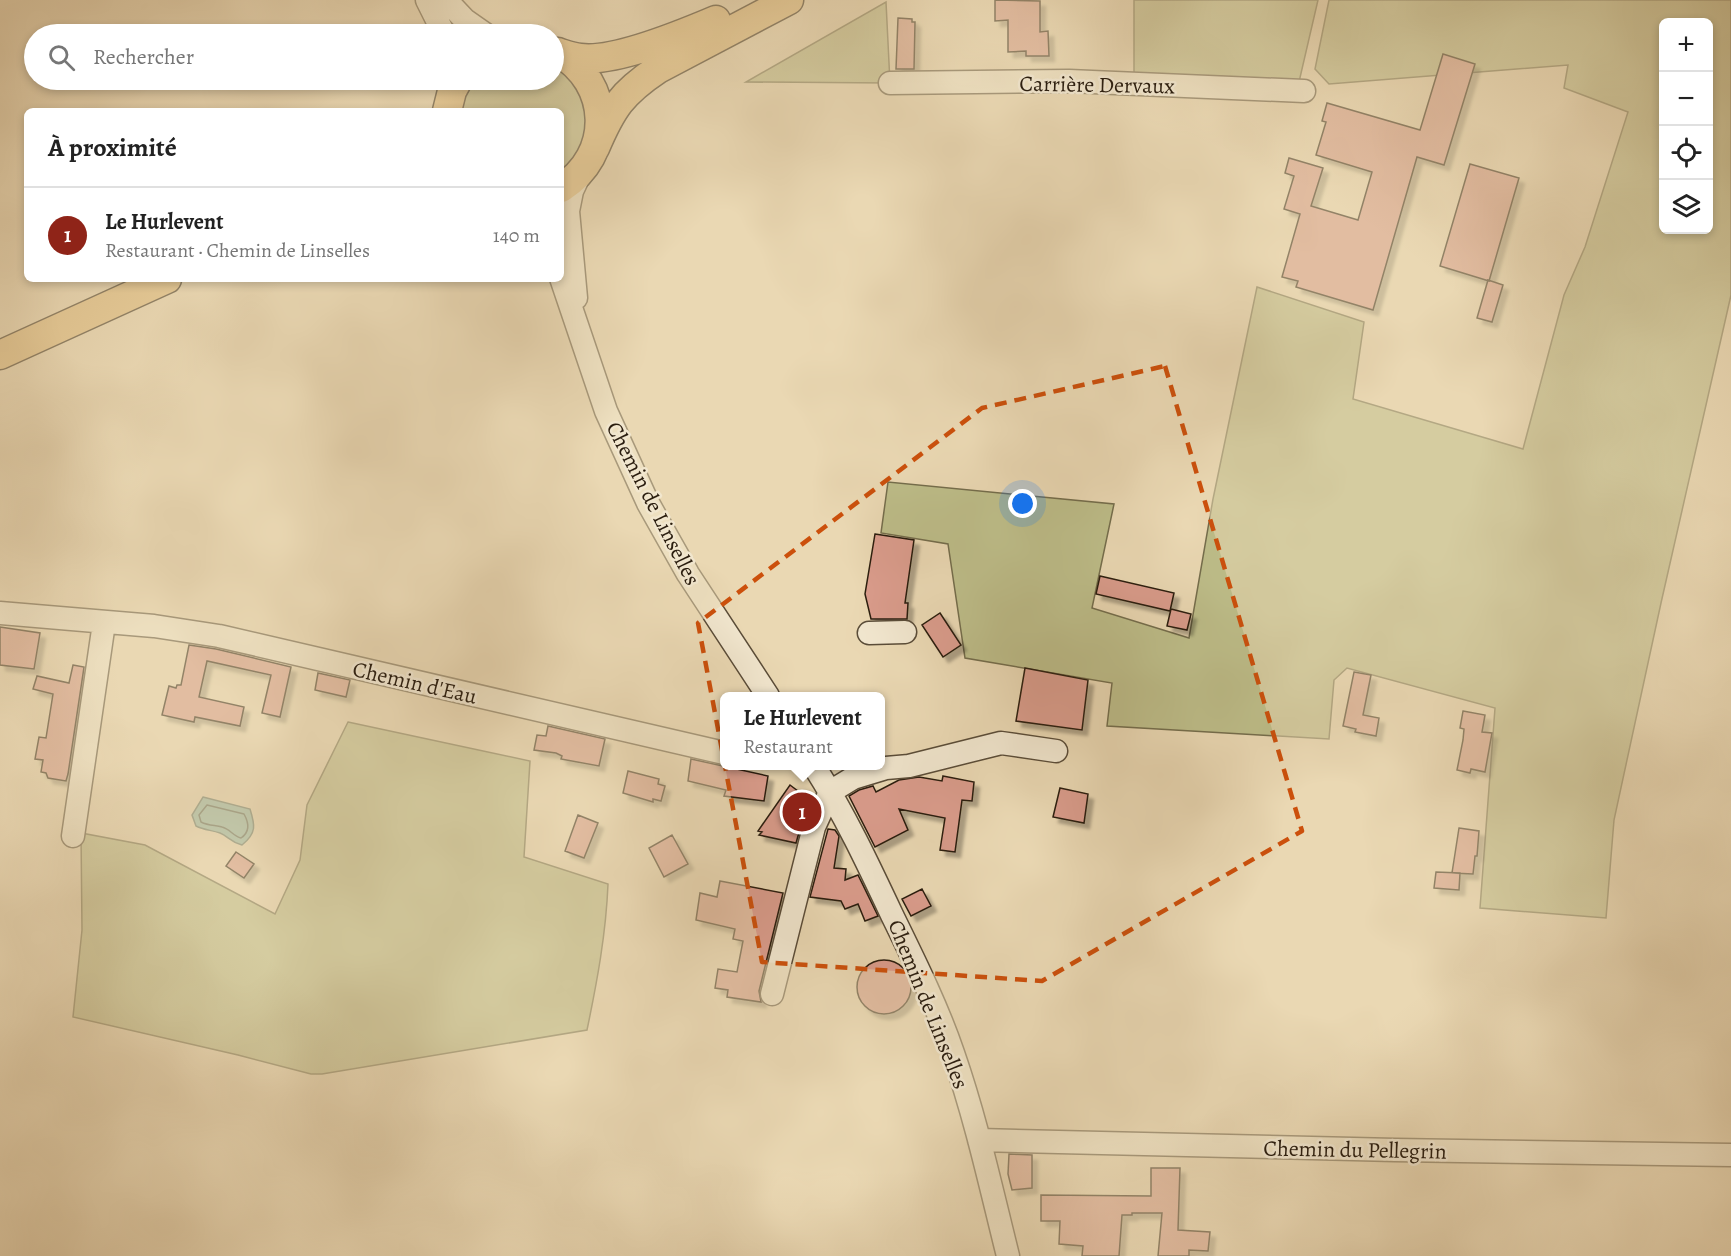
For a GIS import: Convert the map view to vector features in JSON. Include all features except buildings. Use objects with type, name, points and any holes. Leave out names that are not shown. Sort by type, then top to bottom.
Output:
[{"type":"main road","points":[[564,53],[594,59],[630,51],[677,36],[765,0]]},
{"type":"main road","points":[[571,180],[595,148],[611,113],[643,79],[789,0]]},
{"type":"main road","points":[[564,57],[580,69],[595,93],[600,120],[595,148]]},
{"type":"main road","points":[[0,355],[160,282]]},
{"type":"street","points":[[427,0],[439,24]]},
{"type":"street","points":[[446,0],[471,24]]},
{"type":"street","name":"Carrière Dervaux","points":[[890,83],[1069,81],[1304,91]]},
{"type":"street","points":[[571,180],[573,191],[568,211],[580,330]]},
{"type":"street","points":[[562,282],[580,330]]},
{"type":"street","name":"Chemin de Linselles","points":[[580,330],[606,411],[660,525],[698,590],[765,692]]},
{"type":"street","name":"Chemin d'Eau","points":[[0,614],[153,626],[219,636],[720,752]]},
{"type":"street","points":[[73,836],[104,623]]},
{"type":"street","points":[[869,633],[905,632]]},
{"type":"street","points":[[885,768],[909,766],[1001,744],[1056,751]]},
{"type":"street","name":"Chemin de Linselles","points":[[817,770],[866,859],[933,1002],[953,1051],[980,1140],[1008,1256]]},
{"type":"street","points":[[772,994],[814,827],[830,792],[853,778],[879,770]]},
{"type":"street","name":"Chemin du Pellegrin","points":[[980,1140],[1731,1155]]},
{"type":"highlighted area","points":[[1165,366],[1302,831],[1042,981],[762,962],[698,623],[982,408]]},
{"type":"green space","points":[[1134,0],[1318,0],[1299,82],[1134,76]]},
{"type":"green space","points":[[1329,0],[1731,0],[1731,295],[1614,820],[1606,918],[1480,908],[1495,708],[1347,668],[1334,680],[1329,739],[1107,726],[1112,683],[965,658],[948,544],[881,533],[888,482],[1114,504],[1092,608],[1189,638],[1213,499],[1257,287],[1364,322],[1353,399],[1523,449],[1564,295],[1585,247],[1628,112],[1564,88],[1568,65],[1329,84],[1315,69]]},
{"type":"green space","points":[[886,2],[890,83],[746,82]]},
{"type":"green space","points":[[564,73],[576,83],[587,109],[583,147],[564,170],[564,108],[462,108],[469,90],[564,90]]},
{"type":"green space","points":[[348,722],[530,761],[524,857],[608,884],[600,958],[587,1030],[311,1074],[73,1017],[82,930],[81,833],[145,845],[275,914],[300,860],[307,805]]},
{"type":"water","points":[[203,797],[250,809],[253,828],[247,841],[242,845],[220,833],[196,826],[192,815]]},
{"type":"place","name":"Le Hurlevent","points":[[802,812]]}]
